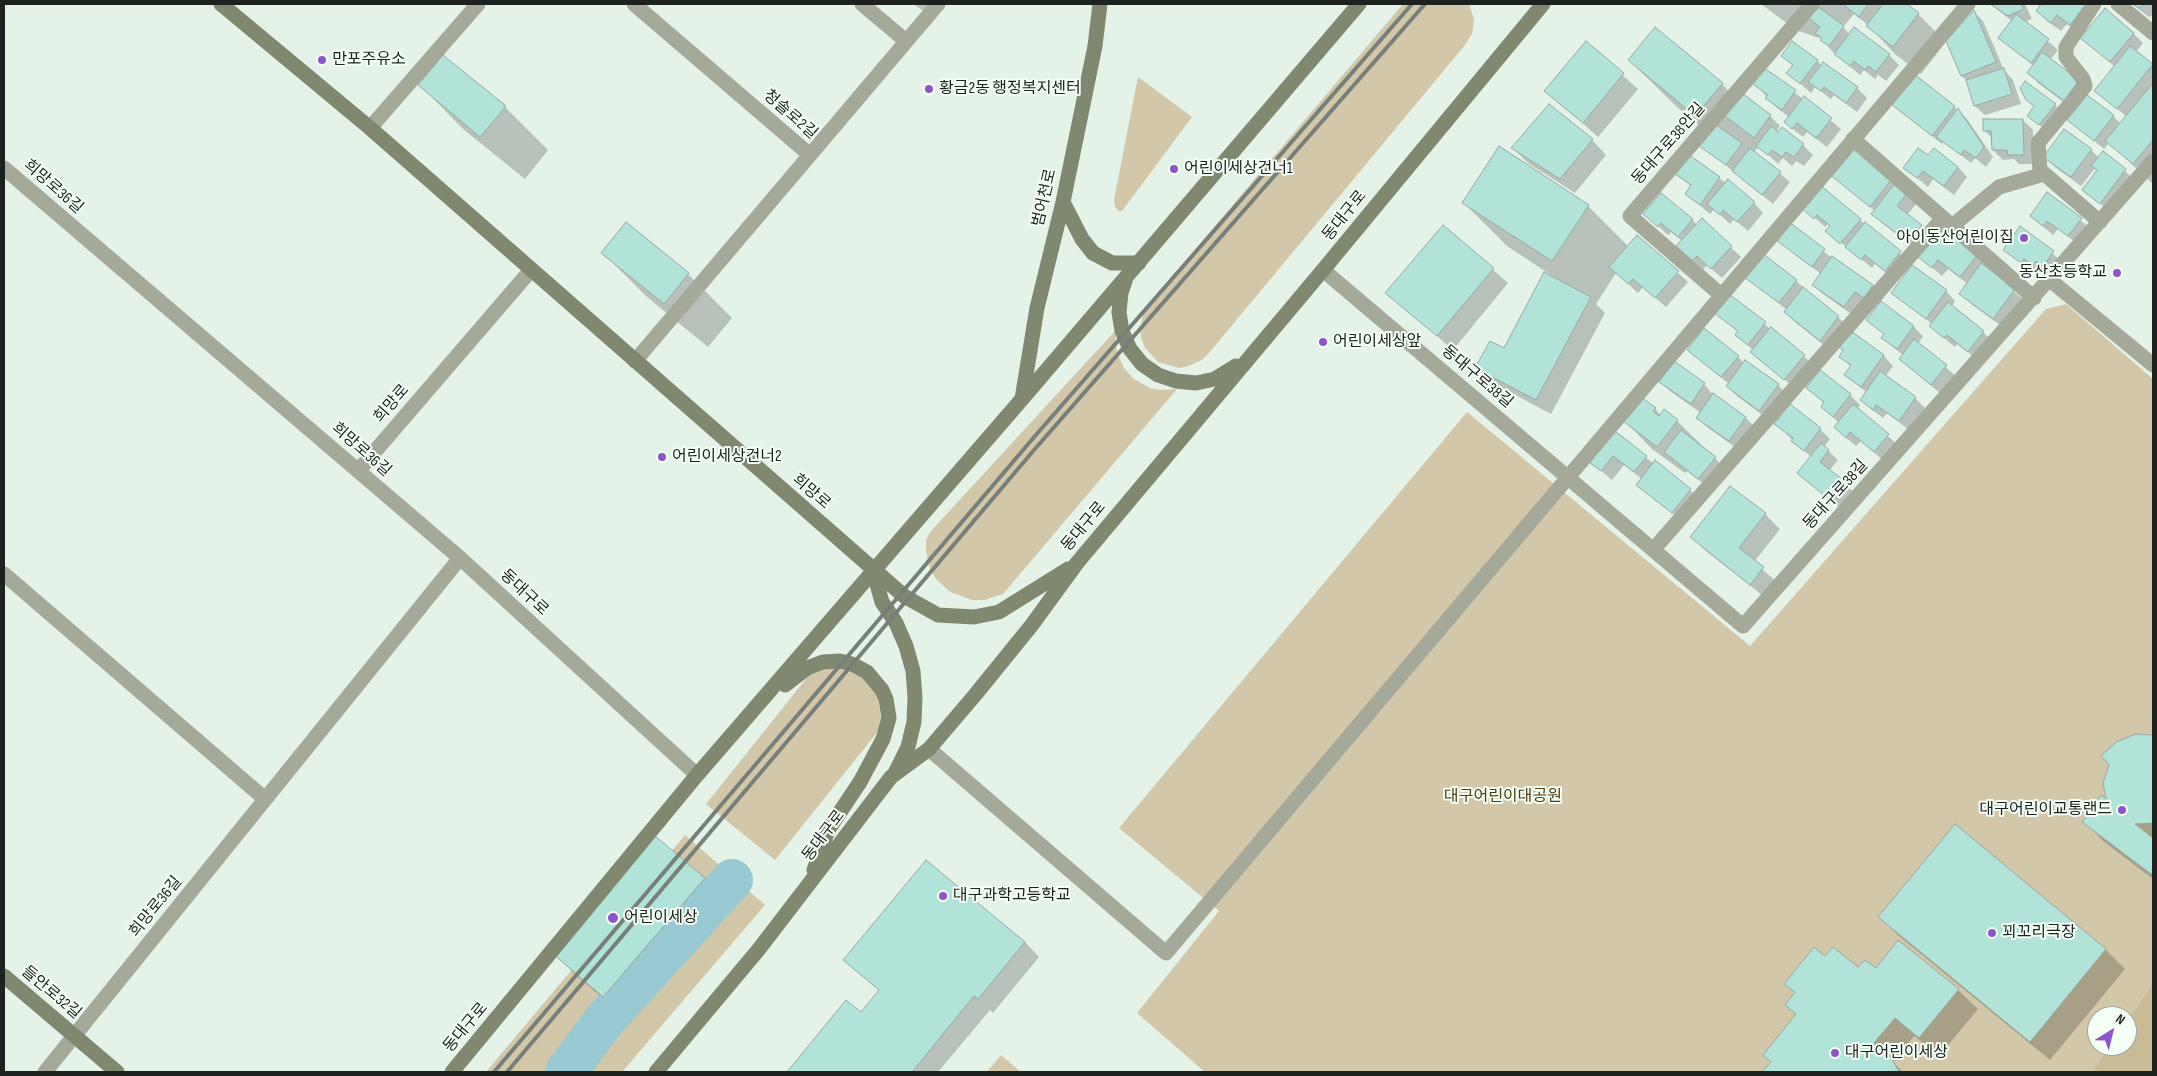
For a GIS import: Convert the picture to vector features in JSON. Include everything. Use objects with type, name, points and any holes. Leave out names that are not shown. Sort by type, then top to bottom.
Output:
[{"type":"main road","name":"희망로","points":[[221,4],[370,128],[904,596],[938,615],[974,617],[999,612],[1077,563]]},
{"type":"main road","name":"범어천로","points":[[1022,399],[1036,308],[1063,202],[1095,46],[1100,4]]},
{"type":"main road","name":"동대구로","points":[[452,1072],[697,776],[1359,4]]},
{"type":"main road","name":"동대구로","points":[[656,1072],[759,949],[894,776],[929,749],[1031,626],[1077,563],[1323,270],[1542,4]]},
{"type":"main road","points":[[1063,202],[1082,239],[1093,253],[1112,262],[1138,262]]},
{"type":"main road","points":[[1128,275],[1121,293],[1119,312],[1122,331],[1130,349],[1142,364],[1158,375],[1176,381],[1196,382],[1215,379],[1232,370],[1260,344]]},
{"type":"main road","points":[[873,570],[882,602],[896,623],[906,646],[913,671],[915,696],[914,722],[908,747],[894,776]]},
{"type":"main road","points":[[754,710],[807,668],[823,662],[840,661],[859,667],[875,680],[886,699],[889,718],[883,739],[860,782],[828,830],[810,883]]},
{"type":"main road","name":"들안로32길","points":[[4,976],[118,1072]]},
{"type":"street","points":[[370,128],[478,4]]},
{"type":"street","name":"청솔로2길","points":[[634,4],[810,155],[938,4]]},
{"type":"street","points":[[862,4],[906,41]]},
{"type":"street","name":"동대구로38안길","points":[[1721,295],[1630,216],[1812,4]]},
{"type":"street","points":[[929,749],[1166,953],[1567,476],[1968,4]]},
{"type":"street","points":[[2094,4],[2066,47],[2066,57],[2083,79],[2085,86],[2038,143],[2040,170],[2100,222]]},
{"type":"street","points":[[2118,4],[2153,33]]},
{"type":"street","points":[[1853,139],[2034,298]]},
{"type":"street","points":[[635,361],[810,155]]},
{"type":"street","name":"동대구로38길","points":[[1323,270],[1744,626],[2153,161]]},
{"type":"street","name":"희망로36길","points":[[4,168],[460,558],[44,1072]]},
{"type":"street","points":[[1653,550],[1947,222],[1999,187],[2044,174]]},
{"type":"street","name":"희망로","points":[[358,471],[531,270]]},
{"type":"street","points":[[2050,280],[2153,365]]},
{"type":"street","name":"동대구로","points":[[460,558],[697,776]]},
{"type":"street","points":[[4,574],[265,799]]},
{"type":"green space","points":[[1403,4],[1469,4],[1474,20],[1472,34],[1465,45],[1209,353],[1202,360],[1179,368],[1158,362],[1145,348],[1141,337],[1140,330],[1143,314],[1148,305]]},
{"type":"green space","points":[[1138,77],[1192,117],[1122,211],[1119,211],[1115,207],[1114,200]]},
{"type":"green space","name":"대구어린이대공원","points":[[2066,304],[2153,379],[2153,983],[2137,1006],[2087,1006],[2087,1056],[2103,1056],[2092,1072],[1205,1072],[1137,1013],[1219,911],[1119,828],[1467,412],[1750,646],[2046,309]]},
{"type":"green space","points":[[1116,330],[1115,342],[1119,357],[1124,368],[1134,379],[1150,388],[1160,390],[1177,389],[1003,594],[984,600],[972,600],[950,592],[936,579],[929,566],[926,540],[931,531]]},
{"type":"green space","points":[[831,667],[843,668],[865,677],[878,696],[881,719],[879,730],[775,860],[706,804],[809,675]]},
{"type":"green space","points":[[685,835],[765,905],[622,1072],[486,1072]]},
{"type":"green space","points":[[1001,1055],[1021,1072],[987,1072]]},
{"type":"shaded area","points":[[2153,983],[2153,1072],[2092,1072],[2103,1056],[2137,1056],[2137,1006]]},
{"type":"building","points":[[1847,4],[1868,4],[1859,17],[1845,6]]},
{"type":"building","points":[[1883,4],[1907,4],[1919,13],[1893,47],[1866,26]]},
{"type":"building","points":[[1990,4],[2021,4],[2024,9],[2008,16]]},
{"type":"building","points":[[2041,4],[2086,4],[2070,25],[2057,15],[2051,23],[2036,11]]},
{"type":"building","points":[[2133,4],[2145,4],[2139,8]]},
{"type":"building","points":[[1817,6],[1844,26],[1829,46],[1820,40],[1822,38],[1815,33],[1820,27],[1808,18]]},
{"type":"building","points":[[2105,8],[2134,33],[2110,62],[2080,38]]},
{"type":"building","points":[[1974,10],[1996,62],[1961,76],[1946,41]]},
{"type":"building","points":[[2016,14],[2049,39],[2031,63],[1998,38]]},
{"type":"building","points":[[1655,27],[1723,83],[1695,116],[1628,60]]},
{"type":"building","points":[[1854,27],[1890,54],[1876,72],[1868,66],[1865,70],[1854,61],[1850,66],[1834,54]]},
{"type":"building","points":[[1586,41],[1624,73],[1583,123],[1544,91]]},
{"type":"building","points":[[1792,41],[1818,60],[1800,84],[1786,73],[1793,65],[1781,56]]},
{"type":"building","points":[[2130,46],[2153,64],[2117,109],[2094,91]]},
{"type":"building","points":[[2042,52],[2079,80],[2064,101],[2027,73]]},
{"type":"building","points":[[443,55],[506,106],[480,137],[418,85]]},
{"type":"building","points":[[1823,62],[1858,87],[1846,103],[1824,87],[1821,91],[1808,82]]},
{"type":"building","points":[[1764,68],[1796,90],[1782,110],[1765,98],[1768,95],[1753,84]]},
{"type":"building","points":[[2004,68],[2012,94],[1974,106],[1966,80]]},
{"type":"building","points":[[1914,74],[1955,106],[1932,136],[1891,104]]},
{"type":"building","points":[[2025,81],[2056,104],[2039,125],[2027,116],[2034,106],[2026,100],[2020,88]]},
{"type":"building","points":[[2153,83],[2153,140],[2133,164],[2105,141]]},
{"type":"building","points":[[1742,93],[1771,115],[1754,138],[1725,116]]},
{"type":"building","points":[[2087,95],[2114,115],[2094,141],[2067,120]]},
{"type":"building","points":[[1804,96],[1832,118],[1816,138],[1797,123],[1792,129],[1784,122]]},
{"type":"building","points":[[1549,104],[1593,139],[1560,179],[1511,148]]},
{"type":"building","points":[[1958,108],[1984,147],[1976,158],[1964,150],[1961,155],[1936,137]]},
{"type":"building","points":[[1983,119],[2023,119],[2024,155],[2008,155],[2007,150],[1992,150],[1991,131],[1983,131]]},
{"type":"building","points":[[1715,124],[1742,143],[1726,165],[1699,146]]},
{"type":"building","points":[[1771,126],[1778,132],[1782,127],[1804,144],[1794,157],[1786,152],[1782,157],[1772,150],[1768,155],[1756,146]]},
{"type":"building","points":[[2064,129],[2092,149],[2071,177],[2043,157]]},
{"type":"building","points":[[1499,146],[1589,205],[1552,261],[1462,203]]},
{"type":"building","points":[[1852,146],[1892,179],[1870,207],[1829,174]]},
{"type":"building","points":[[1750,148],[1781,172],[1762,195],[1732,171]]},
{"type":"building","points":[[1918,148],[1928,155],[1934,148],[1958,167],[1944,186],[1923,171],[1917,178],[1903,168]]},
{"type":"building","points":[[2103,151],[2126,169],[2100,204],[2082,190],[2097,170],[2091,166]]},
{"type":"building","points":[[1688,154],[1720,177],[1700,205],[1685,194],[1691,185],[1674,173]]},
{"type":"building","points":[[1728,179],[1755,202],[1737,222],[1723,210],[1720,215],[1707,204]]},
{"type":"building","points":[[1896,182],[1909,191],[1897,206],[1922,225],[1908,242],[1871,214]]},
{"type":"building","points":[[1819,184],[1861,219],[1840,244],[1825,231],[1830,226],[1817,215],[1814,219],[1800,207]]},
{"type":"building","points":[[2047,192],[2082,218],[2068,236],[2047,221],[2043,226],[2030,216]]},
{"type":"building","points":[[1661,193],[1693,219],[1678,237],[1661,223],[1658,227],[1643,214]]},
{"type":"building","points":[[1702,218],[1732,246],[1711,269],[1697,256],[1692,261],[1676,246]]},
{"type":"building","points":[[626,222],[689,273],[664,304],[601,253]]},
{"type":"building","points":[[1789,222],[1825,249],[1812,267],[1776,240]]},
{"type":"building","points":[[1865,222],[1901,251],[1885,271],[1865,255],[1861,260],[1845,247]]},
{"type":"building","points":[[1443,225],[1494,268],[1437,336],[1385,293]]},
{"type":"building","name":"아이동산어린이집","points":[[2020,226],[2054,251],[2043,267],[2036,261],[2033,265],[2024,259],[2021,263],[2003,250]]},
{"type":"building","points":[[1939,229],[1943,232],[1945,229],[1978,254],[1960,277],[1938,260],[1932,268],[1917,256]]},
{"type":"building","points":[[1637,235],[1679,271],[1655,298],[1633,279],[1628,284],[1609,267]]},
{"type":"building","points":[[1762,253],[1797,280],[1779,303],[1744,277]]},
{"type":"building","points":[[1832,256],[1873,285],[1864,298],[1855,292],[1844,307],[1812,285]]},
{"type":"building","points":[[1981,263],[2015,289],[1993,319],[1959,294]]},
{"type":"building","points":[[1912,265],[1947,290],[1926,319],[1891,293]]},
{"type":"building","points":[[1544,272],[1591,297],[1536,400],[1475,368],[1490,341],[1504,348]]},
{"type":"building","points":[[1803,287],[1839,316],[1820,341],[1784,312]]},
{"type":"building","points":[[1729,294],[1766,322],[1748,345],[1735,335],[1738,331],[1714,313]]},
{"type":"building","points":[[1881,301],[1914,326],[1897,349],[1881,338],[1884,334],[1866,320]]},
{"type":"building","points":[[1948,302],[1984,331],[1968,352],[1947,335],[1944,338],[1929,326]]},
{"type":"building","points":[[1771,327],[1805,355],[1784,380],[1750,352]]},
{"type":"building","points":[[1704,328],[1739,356],[1721,377],[1687,350]]},
{"type":"building","points":[[1851,331],[1884,355],[1861,387],[1844,375],[1851,365],[1839,357],[1843,350],[1839,347]]},
{"type":"building","points":[[1914,339],[1947,365],[1931,385],[1899,359]]},
{"type":"building","points":[[1745,360],[1779,384],[1759,411],[1726,386]]},
{"type":"building","points":[[1674,361],[1705,383],[1691,404],[1659,382]]},
{"type":"building","points":[[1820,370],[1851,394],[1833,417],[1821,407],[1824,402],[1806,388]]},
{"type":"building","points":[[1880,371],[1916,397],[1899,421],[1876,405],[1873,410],[1860,400]]},
{"type":"building","points":[[1713,393],[1746,417],[1729,441],[1696,418]]},
{"type":"building","points":[[1641,397],[1656,408],[1653,411],[1659,416],[1664,409],[1678,420],[1657,447],[1623,421]]},
{"type":"building","points":[[1790,404],[1821,428],[1804,451],[1791,441],[1793,438],[1774,424]]},
{"type":"building","points":[[1853,404],[1889,434],[1874,452],[1850,432],[1846,438],[1834,427]]},
{"type":"building","points":[[1611,428],[1647,456],[1634,472],[1613,456],[1601,471],[1590,463]]},
{"type":"building","points":[[1681,430],[1716,457],[1698,479],[1664,452]]},
{"type":"building","points":[[1821,443],[1829,450],[1820,462],[1847,483],[1832,502],[1797,473]]},
{"type":"building","points":[[1655,460],[1691,489],[1672,513],[1636,485]]},
{"type":"building","points":[[1730,486],[1766,513],[1739,548],[1764,567],[1750,585],[1690,537]]},
{"type":"building","name":"대구어린이교통랜드","points":[[2136,734],[2153,735],[2153,823],[2135,824],[2153,838],[2153,871],[2151,874],[2082,822],[2101,795],[2106,799],[2103,783],[2109,765],[2101,756],[2116,742]]},
{"type":"building","name":"꾀꼬리극장","points":[[1955,824],[2106,949],[2030,1042],[1878,917]]},
{"type":"building","points":[[654,835],[705,878],[603,997],[553,954]]},
{"type":"building","points":[[926,860],[1025,942],[978,999],[974,996],[912,1072],[787,1072],[846,1000],[861,1012],[879,990],[843,960]]},
{"type":"building","points":[[1898,940],[1959,989],[1919,1038],[1895,1018],[1873,1044],[1892,1059],[1899,1072],[1762,1072],[1771,1062],[1763,1055],[1796,1014],[1785,1005],[1795,992],[1784,984],[1814,947],[1825,956],[1833,947],[1858,967],[1865,960],[1876,968]]},
{"type":"waterway","points":[[566,1072],[603,1022],[732,880]]},
{"type":"railway","points":[[494,1072],[1035,436],[1412,4]]},
{"type":"railway","points":[[507,1072],[1034,450],[1425,4]]},
{"type":"place","name":"만포주유소","points":[[322,60]]},
{"type":"place","name":"황금2동 행정복지센터","points":[[929,89]]},
{"type":"place","name":"어린이세상건너1","points":[[1174,169]]},
{"type":"place","name":"아이동산어린이집","points":[[2024,238]]},
{"type":"place","name":"동산초등학교","points":[[2117,273]]},
{"type":"place","name":"어린이세상앞","points":[[1323,342]]},
{"type":"place","name":"어린이세상건너2","points":[[662,457]]},
{"type":"place","name":"대구어린이교통랜드","points":[[2122,810]]},
{"type":"place","name":"대구과학고등학교","points":[[943,896]]},
{"type":"place","name":"어린이세상","points":[[613,918]]},
{"type":"place","name":"꾀꼬리극장","points":[[1992,933]]},
{"type":"place","name":"대구어린이세상","points":[[1835,1053]]}]
